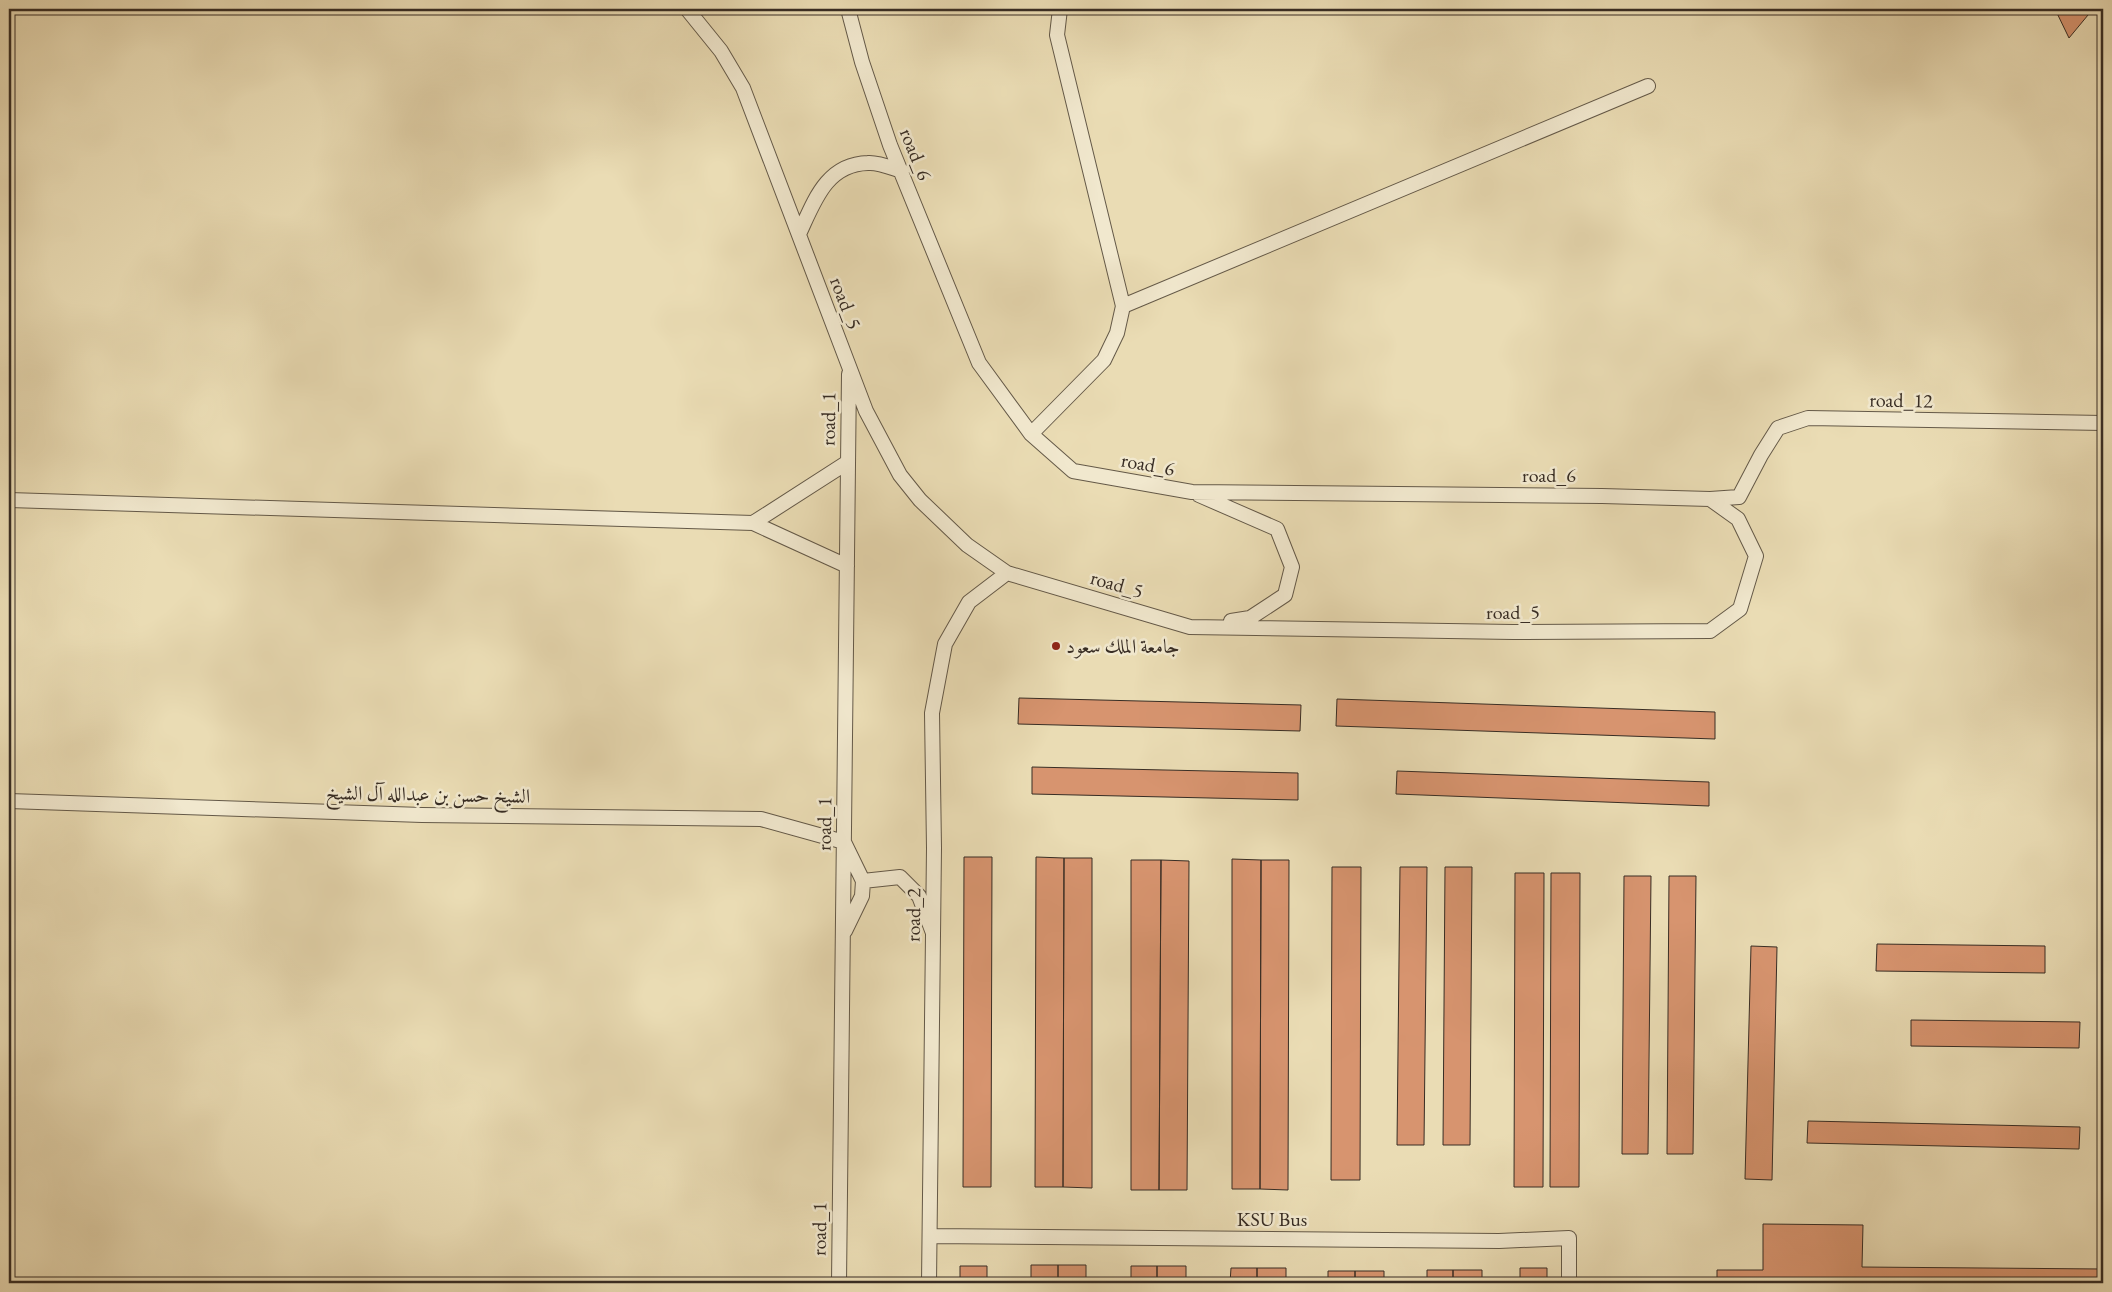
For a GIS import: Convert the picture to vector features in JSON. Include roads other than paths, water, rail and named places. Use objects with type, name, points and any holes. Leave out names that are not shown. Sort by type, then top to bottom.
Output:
[{"type":"lane","name":"road_5","points":[[688,9],[721,51],[742,88],[866,411],[900,475],[920,500],[967,545],[1007,573],[1190,627],[1513,632],[1710,631],[1740,609],[1756,556],[1738,519],[1710,499]]},
{"type":"lane","name":"road_6","points":[[848,9],[862,62],[890,144],[979,363],[1031,434],[1073,471],[1192,492],[1602,496],[1710,499],[1739,497]]},
{"type":"lane","points":[[1031,434],[1104,360],[1117,333],[1122,306],[1057,35],[1060,9]]},
{"type":"lane","points":[[1122,306],[1648,86]]},
{"type":"lane","points":[[799,234],[827,180],[840,169],[868,162],[902,171]]},
{"type":"lane","name":"road_1","points":[[839,1283],[849,366]]},
{"type":"lane","name":"road_12","points":[[1739,497],[1778,428],[1808,418],[2103,423]]},
{"type":"lane","points":[[753,523],[848,462]]},
{"type":"lane","points":[[1190,627],[1250,618],[1285,595],[1292,567],[1277,529],[1192,492]]},
{"type":"lane","points":[[9,500],[753,523],[847,566]]},
{"type":"lane","name":"road_2","points":[[930,1283],[933,933],[932,714],[945,644],[969,602],[1007,573]]},
{"type":"lane","name":"الشيخ حسن بن عبدالله آل الشيخ","points":[[9,801],[422,815],[761,819],[844,842]]},
{"type":"lane","points":[[843,936],[862,896],[863,881],[844,842]]},
{"type":"lane","points":[[863,881],[900,877],[919,896],[933,933]]},
{"type":"lane","name":"KSU Bus","points":[[930,1236],[1489,1240],[1569,1238],[1569,1283]]},
{"type":"place","name":"جامعة الملك سعود","points":[[1056,646]]}]
